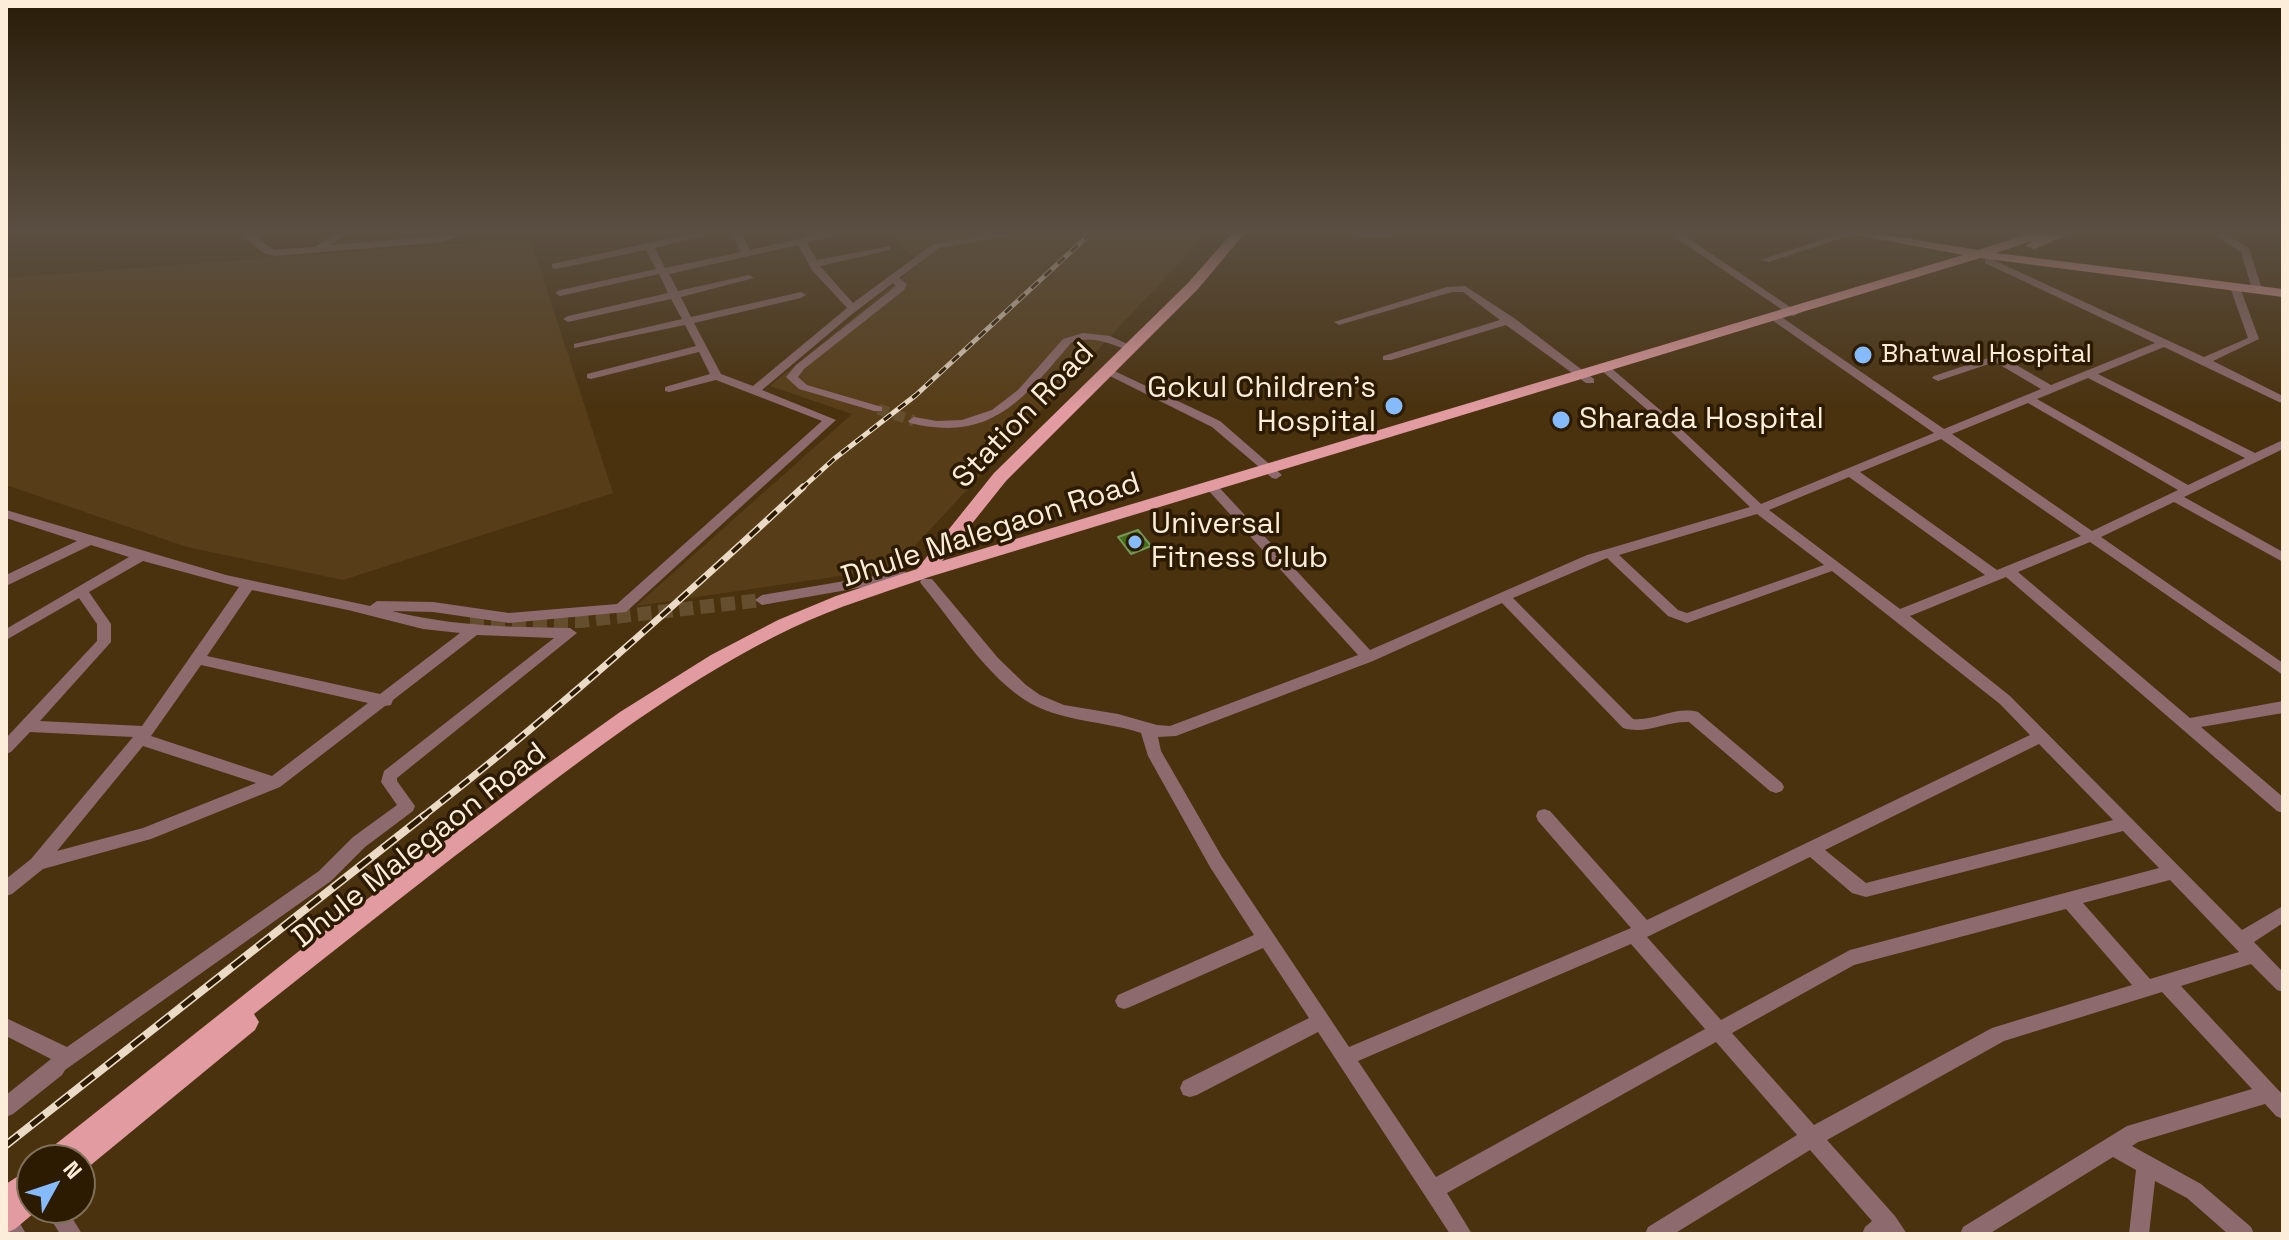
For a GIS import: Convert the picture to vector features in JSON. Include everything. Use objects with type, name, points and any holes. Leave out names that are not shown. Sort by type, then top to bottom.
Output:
[{"type":"main road","name":"Station Road","points":[[1172,304],[1177,292]]},
{"type":"main road","name":"Station Road","points":[[925,577],[1000,477],[1186,292]]},
{"type":"main road","name":"Dhule Malegaon Road","points":[[76,1144],[364,914],[552,770],[658,698],[766,633],[843,599],[1873,292]]},
{"type":"main road","name":"Dhule Malegaon Road","points":[[96,1145],[450,862],[584,760],[652,713],[753,651],[925,577]]},
{"type":"street","points":[[560,293],[565,292]]},
{"type":"street","points":[[673,292],[717,376]]},
{"type":"street","points":[[568,319],[689,292]]},
{"type":"street","points":[[838,292],[853,309]]},
{"type":"street","points":[[754,391],[876,292]]},
{"type":"street","points":[[878,409],[803,387],[792,377],[800,367],[895,292]]},
{"type":"street","points":[[1339,322],[1444,292]]},
{"type":"street","points":[[1472,292],[1587,378]]},
{"type":"street","points":[[1750,292],[1941,435],[2283,670]]},
{"type":"street","points":[[2065,292],[2283,400]]},
{"type":"street","points":[[2204,361],[2254,339],[2237,292]]},
{"type":"street","points":[[578,346],[801,295]]},
{"type":"street","points":[[1387,358],[1510,320]]},
{"type":"street","points":[[914,421],[933,426],[952,424],[975,419],[1006,406],[1067,341],[1079,335],[1098,336],[1129,347]]},
{"type":"street","points":[[762,600],[925,577],[1004,672],[1034,699],[1067,711],[1126,722],[1149,732],[1171,732],[1368,657],[1609,553],[1759,509],[2164,343]]},
{"type":"street","points":[[591,376],[702,348]]},
{"type":"street","points":[[1938,378],[2018,351]]},
{"type":"street","points":[[1996,358],[2051,390]]},
{"type":"street","points":[[1106,370],[1216,424],[1274,472]]},
{"type":"street","points":[[1609,372],[1759,509],[2005,700],[2283,984]]},
{"type":"street","points":[[2089,374],[2255,458]]},
{"type":"street","points":[[352,606],[433,607],[509,618],[621,609],[830,420],[717,376],[669,389]]},
{"type":"street","points":[[2029,399],[2283,558]]},
{"type":"street","points":[[1899,615],[2089,538],[2283,444]]},
{"type":"street","points":[[1851,472],[2002,574],[2281,801]]},
{"type":"street","points":[[1214,490],[1368,657]]},
{"type":"street","points":[[6,514],[141,556],[310,600],[352,606],[423,624],[570,633],[390,775],[389,782],[407,806],[359,842],[325,876],[60,1063],[6,1107]]},
{"type":"street","points":[[6,581],[90,540]]},
{"type":"street","points":[[1609,553],[1673,613],[1687,618],[1834,566]]},
{"type":"street","points":[[6,635],[141,556]]},
{"type":"street","points":[[6,889],[38,863],[144,735],[249,584]]},
{"type":"street","points":[[6,748],[104,642],[104,624],[82,592]]},
{"type":"street","points":[[1504,597],[1628,724],[1639,727],[1678,715],[1693,716],[1776,787]]},
{"type":"street","points":[[38,863],[145,834],[274,783],[386,701],[472,625]]},
{"type":"street","points":[[198,659],[386,701]]},
{"type":"street","points":[[2186,724],[2283,707]]},
{"type":"street","points":[[27,726],[144,735],[274,783]]},
{"type":"street","points":[[1149,732],[1153,752],[1216,862],[1462,1234]]},
{"type":"street","points":[[1344,1058],[1639,933],[2039,737]]},
{"type":"street","points":[[1544,816],[1719,1032],[1812,1137],[1886,1230]]},
{"type":"street","points":[[1811,848],[1858,888],[1866,890],[2125,824]]},
{"type":"street","points":[[1433,1190],[1850,958],[2172,872]]},
{"type":"street","points":[[2072,900],[2072,906],[2146,988]]},
{"type":"street","points":[[1655,1234],[1812,1137],[1999,1034],[2165,982],[2247,948],[2283,914]]},
{"type":"street","points":[[1124,1001],[1266,938]]},
{"type":"street","points":[[2165,982],[2276,1102]]},
{"type":"street","points":[[1190,1088],[1320,1022]]},
{"type":"street","points":[[6,1027],[61,1054],[60,1063]]},
{"type":"street","points":[[1970,1234],[2134,1133],[2276,1102]]},
{"type":"street","points":[[2112,1146],[2204,1198],[2244,1234]]},
{"type":"street","points":[[2139,1234],[2147,1165]]},
{"type":"street","points":[[6,1219],[16,1234]]},
{"type":"shaded area","points":[[6,292],[548,292],[613,493],[343,580],[187,547],[6,485]]},
{"type":"shaded area","points":[[885,292],[1152,292],[894,568],[636,606],[852,414],[770,386]]},
{"type":"building","name":"Universal Fitness Club","points":[[1138,530],[1151,546],[1131,554],[1118,537]]},
{"type":"tunnel","points":[[878,409],[914,421]]},
{"type":"tunnel","points":[[470,620],[580,621],[762,600]]},
{"type":"railway","points":[[801,489],[916,395],[1027,292]]},
{"type":"railway","points":[[422,817],[616,656],[803,487]]},
{"type":"railway","points":[[6,1145],[425,815]]},
{"type":"place","name":"Bhatwal Hospital","points":[[1863,355]]},
{"type":"place","name":"Gokul Children's Hospital","points":[[1394,406]]},
{"type":"place","name":"Sharada Hospital","points":[[1561,420]]},
{"type":"place","name":"Universal Fitness Club","points":[[1135,542]]}]
